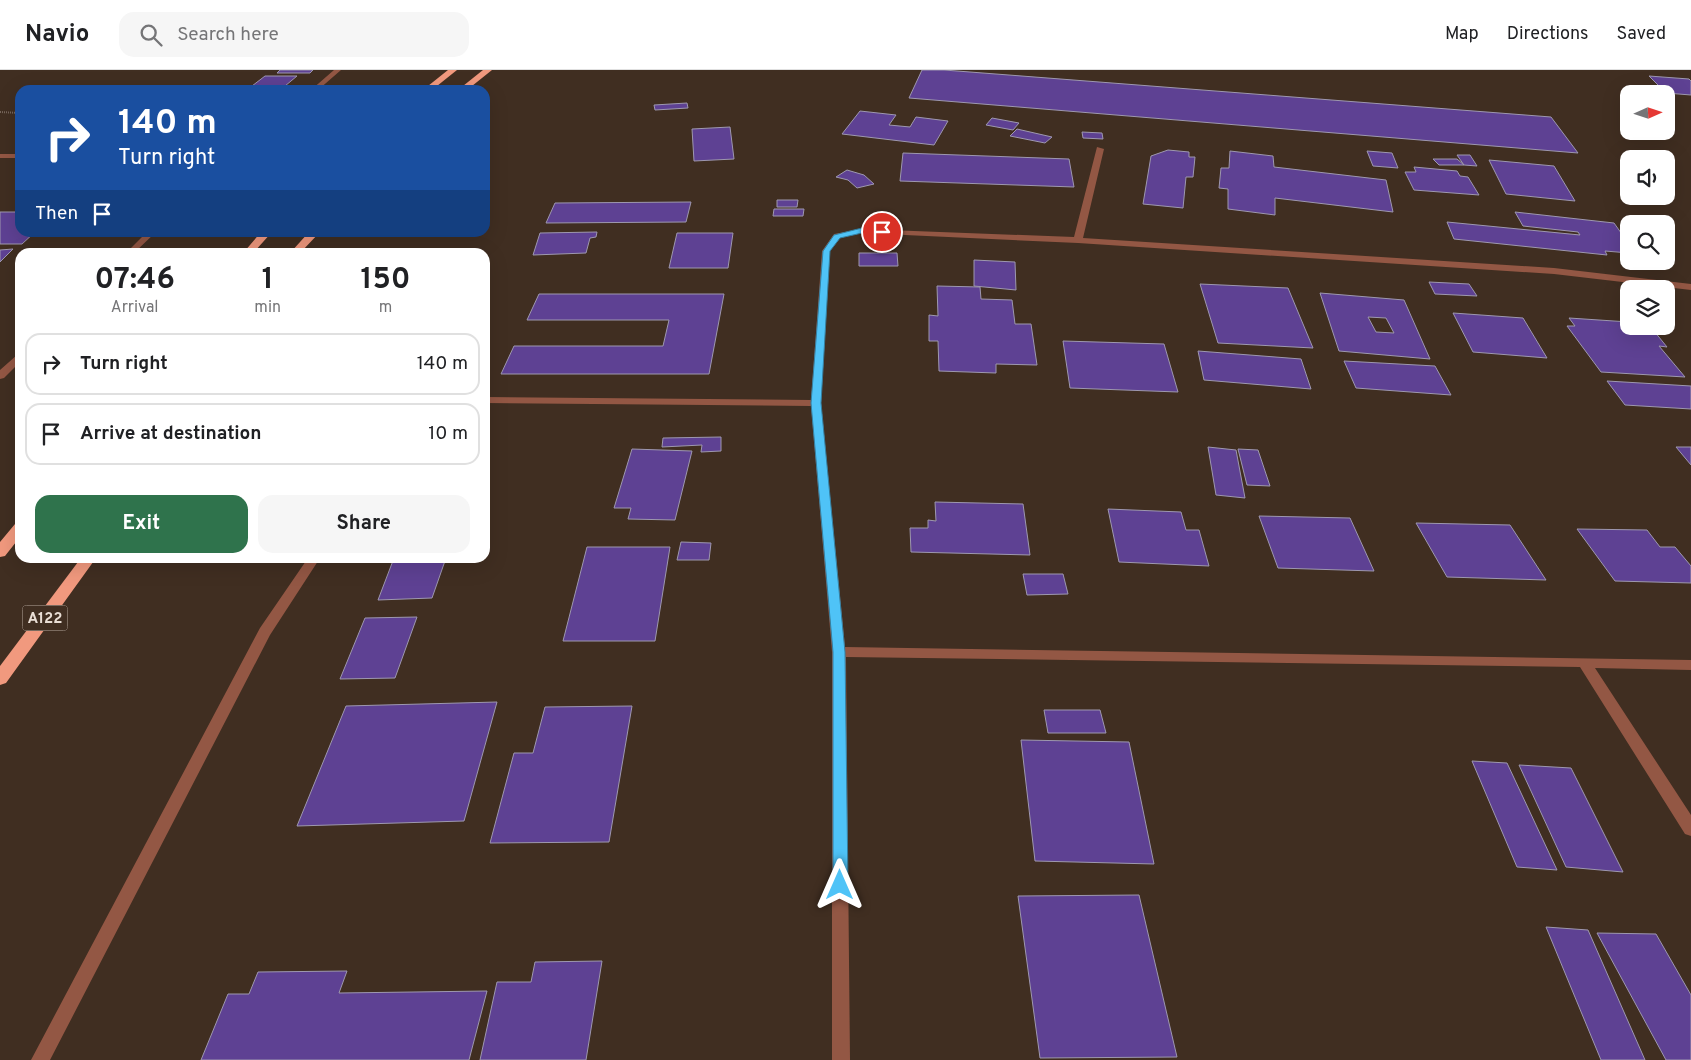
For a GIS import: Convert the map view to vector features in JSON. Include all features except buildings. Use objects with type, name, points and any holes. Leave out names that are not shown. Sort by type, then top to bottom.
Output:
[{"type":"highway","points":[[434,85],[453,70]]},
{"type":"highway","points":[[468,85],[488,70]]},
{"type":"highway","points":[[253,248],[262,237]]},
{"type":"highway","points":[[300,248],[310,237]]},
{"type":"highway","points":[[0,552],[15,533]]},
{"type":"highway","name":"A122","points":[[0,678],[85,563]]},
{"type":"street","points":[[320,85],[338,70]]},
{"type":"street","points":[[1078,240],[1100,149]]},
{"type":"street","points":[[0,156],[15,156]]},
{"type":"street","points":[[841,1060],[839,652],[816,403],[826,251],[837,236],[862,231],[1078,240],[1554,272],[1691,287]]},
{"type":"street","points":[[135,248],[147,237]]},
{"type":"street","points":[[0,376],[15,362]]},
{"type":"street","points":[[490,400],[816,403]]},
{"type":"street","points":[[40,1060],[265,632],[311,563]]},
{"type":"street","points":[[839,652],[1691,665]]},
{"type":"street","points":[[1584,662],[1691,829]]},
{"type":"path","points":[[0,112],[15,113]]},
{"type":"route","points":[[840,885],[839,652],[816,403],[826,251],[837,236],[862,231],[882,232]]}]
